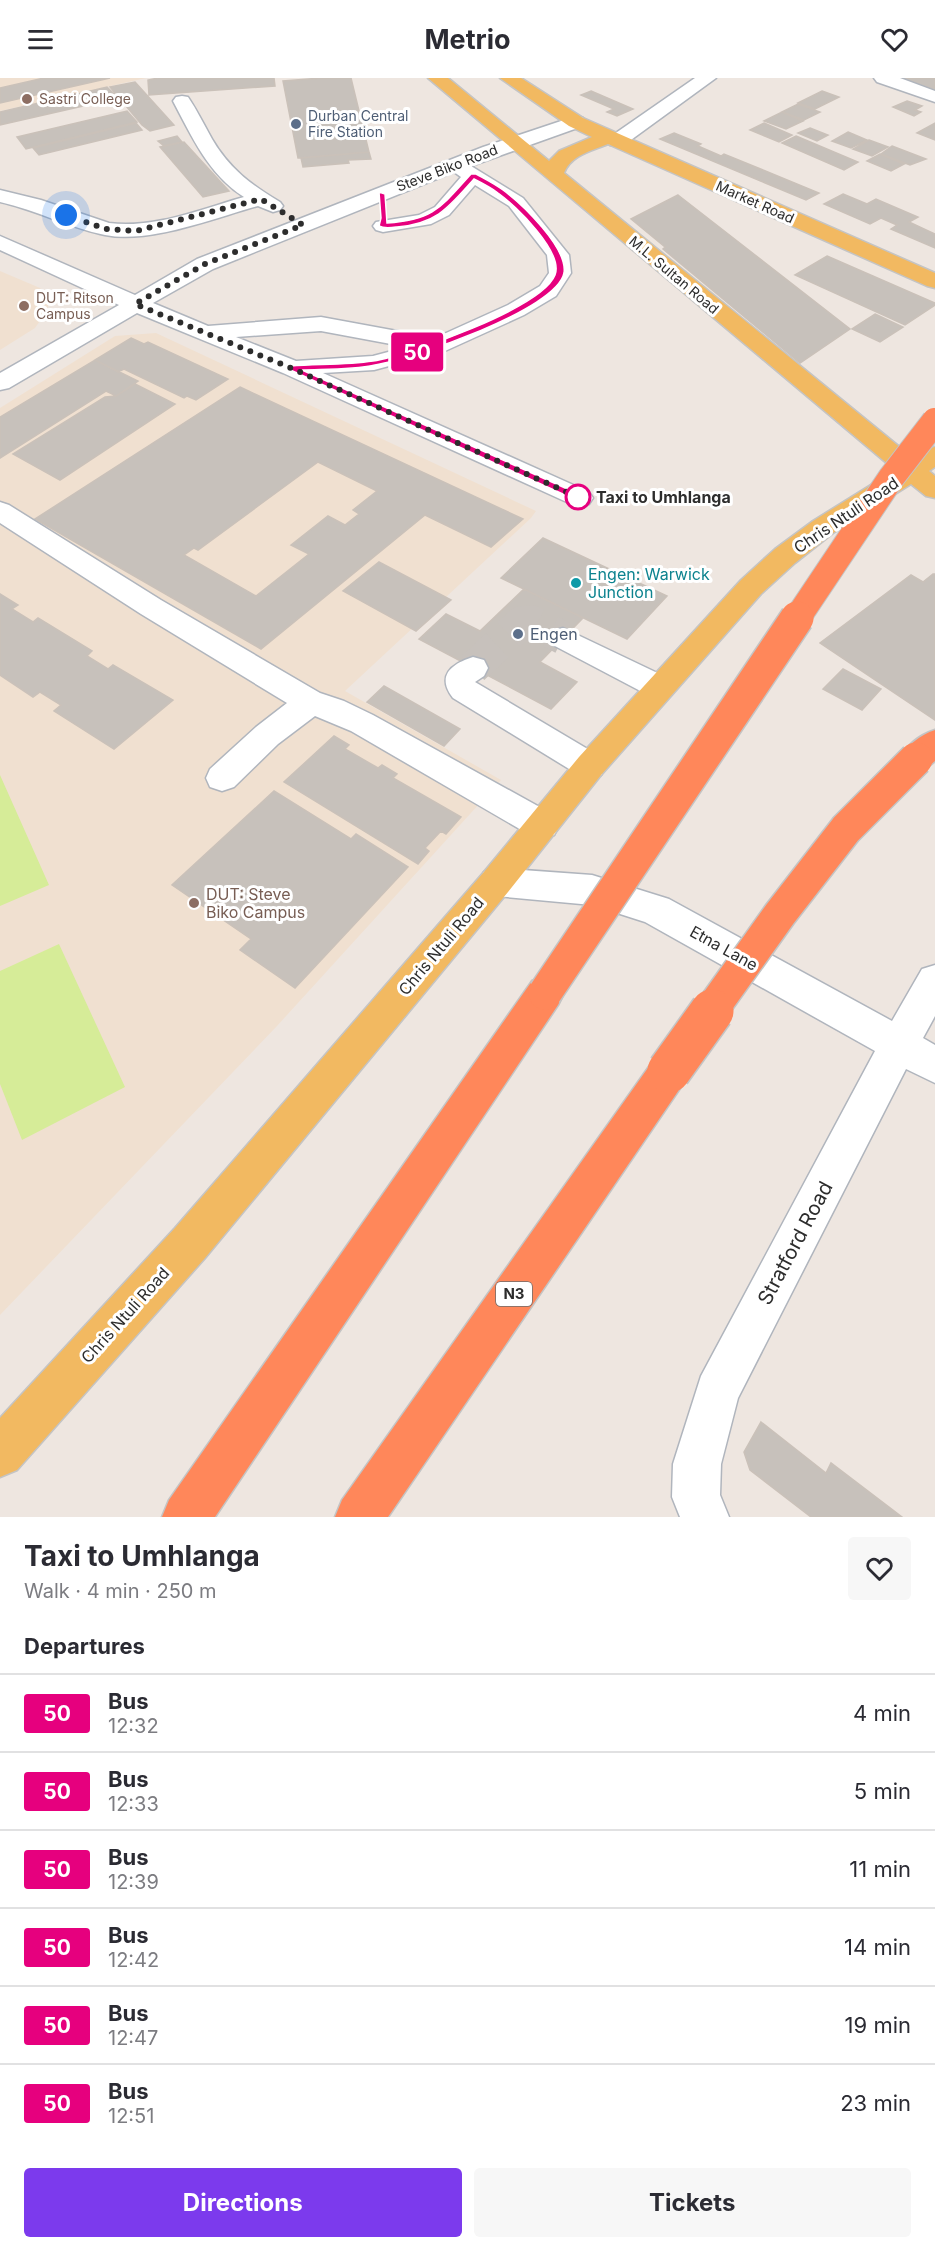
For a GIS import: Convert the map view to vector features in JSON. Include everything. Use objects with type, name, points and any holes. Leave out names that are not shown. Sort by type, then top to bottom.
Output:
[{"type":"highway","points":[[186,1517],[545,993],[891,478],[935,421]]},
{"type":"highway","name":"N3","points":[[359,1517],[780,914],[846,829],[935,742]]},
{"type":"main road","name":"M.L. Sultan Road","points":[[437,78],[554,175],[923,463],[935,490]]},
{"type":"main road","points":[[509,78],[576,122]]},
{"type":"main road","name":"Market Road","points":[[576,122],[935,281]]},
{"type":"main road","points":[[554,175],[559,161],[566,155],[612,139]]},
{"type":"main road","name":"Chris Ntuli Road","points":[[0,1453],[190,1243],[496,882],[590,766],[751,587],[785,556],[823,527],[923,463]]},
{"type":"street","points":[[612,139],[707,78]]},
{"type":"street","points":[[883,78],[935,97]]},
{"type":"street","points":[[182,101],[199,133],[227,174],[261,199],[303,225]]},
{"type":"street","name":"Steve Biko Road","points":[[0,383],[205,264],[382,194],[464,170],[514,143],[576,122]]},
{"type":"street","points":[[291,368],[374,363],[437,346],[516,310],[548,291],[560,273],[558,255],[526,213],[500,191],[464,170],[442,211],[424,220],[380,234],[385,218],[382,194]]},
{"type":"street","points":[[0,196],[34,204],[106,229],[121,231],[151,229],[261,199]]},
{"type":"street","points":[[0,242],[135,304],[291,368],[580,498]]},
{"type":"street","points":[[206,332],[321,324],[437,346]]},
{"type":"street","points":[[246,350],[396,338]]},
{"type":"street","points":[[0,511],[151,608],[313,704],[362,723],[542,825]]},
{"type":"street","points":[[563,639],[659,687]]},
{"type":"street","points":[[473,668],[460,678],[460,685],[464,690],[590,766]]},
{"type":"street","points":[[222,778],[286,720],[304,706],[313,704]]},
{"type":"street","name":"Etna Lane","points":[[496,882],[592,890],[656,910],[935,1065]]},
{"type":"street","name":"Stratford Road","points":[[705,1517],[696,1497],[697,1464],[717,1392],[899,1044],[935,981]]},
{"type":"shaded area","name":"Sastri College","points":[[0,78],[146,78],[0,111]]},
{"type":"shaded area","name":"DUT: Ritson Campus","points":[[0,271],[40,288],[51,299],[45,314],[35,328],[0,350]]},
{"type":"shaded area","name":"DUT: Steve Biko Campus","points":[[156,333],[536,511],[345,691],[501,780],[277,1026],[0,1315],[0,408],[115,336]]},
{"type":"green space","points":[[0,775],[49,885],[0,906]]},
{"type":"green space","points":[[59,944],[125,1087],[22,1140],[0,1084],[0,971]]},
{"type":"building","points":[[44,78],[110,78],[0,103],[0,88]]},
{"type":"building","points":[[158,78],[274,78],[275,86],[149,95],[148,80]]},
{"type":"building","points":[[351,78],[369,152],[298,158],[283,81]]},
{"type":"building","points":[[903,78],[935,78],[935,90]]},
{"type":"building","points":[[135,82],[174,125],[150,131],[142,125],[110,87]]},
{"type":"building","points":[[107,87],[118,98],[0,125],[0,112]]},
{"type":"building","points":[[591,91],[633,109],[617,116],[607,112],[614,109],[581,95]]},
{"type":"building","points":[[822,91],[839,97],[815,109],[798,103]]},
{"type":"building","points":[[907,101],[922,106],[915,110],[921,112],[914,116],[893,107]]},
{"type":"building","points":[[798,104],[820,112],[804,120],[782,112]]},
{"type":"building","points":[[127,111],[137,122],[26,149],[17,137]]},
{"type":"building","points":[[782,112],[803,121],[786,129],[764,121]]},
{"type":"building","points":[[136,123],[142,130],[39,155],[33,148]]},
{"type":"building","points":[[764,123],[792,135],[779,142],[750,130]]},
{"type":"building","points":[[935,123],[935,140],[917,133]]},
{"type":"building","points":[[810,128],[828,135],[817,141],[798,133]]},
{"type":"building","points":[[848,132],[867,140],[851,148],[832,141]]},
{"type":"building","points":[[674,133],[701,144],[698,146],[721,156],[724,154],[819,193],[806,200],[660,139]]},
{"type":"building","points":[[177,136],[182,142],[164,146],[158,141]]},
{"type":"building","points":[[796,136],[858,162],[844,170],[782,143]]},
{"type":"building","points":[[869,140],[888,147],[872,156],[853,149]]},
{"type":"building","points":[[184,142],[229,191],[203,197],[160,147]]},
{"type":"building","points":[[892,146],[926,159],[910,165],[881,154]]},
{"type":"building","points":[[369,152],[371,159],[348,160],[349,163],[303,167],[301,158]]},
{"type":"building","points":[[880,154],[904,164],[891,171],[867,161]]},
{"type":"building","points":[[843,194],[867,204],[876,199],[918,217],[909,222],[935,234],[935,248],[891,229],[897,225],[881,218],[870,224],[824,204]]},
{"type":"building","points":[[678,195],[850,329],[800,363],[663,249],[665,247],[631,219]]},
{"type":"building","points":[[827,256],[935,303],[935,305],[905,325],[795,275]]},
{"type":"building","points":[[875,314],[903,327],[880,342],[852,329]]},
{"type":"building","points":[[131,338],[144,344],[148,342],[228,379],[196,400],[187,396],[184,398],[124,369],[118,372],[95,360]]},
{"type":"building","points":[[95,360],[138,381],[116,396],[106,391],[0,458],[0,417]]},
{"type":"building","points":[[135,384],[175,404],[60,480],[13,454],[105,397],[116,396]]},
{"type":"building","points":[[240,387],[523,519],[491,547],[425,515],[261,649],[35,519]],"holes":[[[318,462],[377,491],[353,510],[359,514],[345,525],[328,516],[291,545],[309,554],[256,596],[184,555],[194,548],[198,550]]]},
{"type":"building","name":"Engen: Warwick Junction","points":[[543,538],[667,596],[627,639],[501,578]]},
{"type":"building","points":[[379,562],[451,600],[416,631],[343,591]]},
{"type":"building","points":[[935,574],[935,720],[820,643],[911,575],[923,582]]},
{"type":"building","points":[[524,589],[583,618],[540,662],[577,682],[551,709],[419,639],[446,614],[480,631]]},
{"type":"building","points":[[0,594],[18,605],[12,609],[33,622],[38,618],[92,651],[87,656],[108,669],[113,665],[173,700],[114,749],[54,711],[61,705],[40,692],[33,697],[0,675]]},
{"type":"building","points":[[843,669],[881,689],[862,710],[823,689]]},
{"type":"building","points":[[384,686],[460,729],[444,746],[367,702]]},
{"type":"building","points":[[334,736],[349,745],[345,749],[378,768],[382,765],[397,774],[393,778],[461,817],[446,834],[441,831],[425,848],[429,851],[418,864],[284,782]]},
{"type":"building","points":[[274,791],[351,839],[356,834],[408,867],[295,988],[240,950],[251,939],[172,885]]},
{"type":"building","points":[[761,1422],[826,1473],[831,1463],[902,1517],[811,1517],[750,1470],[744,1452]]},
{"type":"tunnel","points":[[473,668],[521,623],[532,622],[563,638]]},
{"type":"bus line","name":"50","points":[[382,194],[385,218],[382,226],[407,224],[424,220],[442,211],[473,175],[516,202],[526,213],[558,255],[560,273],[548,291],[516,310],[437,346],[374,363],[339,367],[291,368],[580,498]]},
{"type":"place","name":"Sastri College","points":[[27,99]]},
{"type":"place","name":"Durban Central Fire Station","points":[[296,124]]},
{"type":"place","name":"DUT: Ritson Campus","points":[[24,306]]},
{"type":"place","name":"Taxi to Umhlanga","points":[[578,497]]},
{"type":"place","name":"Engen: Warwick Junction","points":[[576,583]]},
{"type":"place","name":"Engen","points":[[518,634]]},
{"type":"place","name":"DUT: Steve Biko Campus","points":[[194,903]]},
{"type":"route","points":[[66,215],[106,229],[136,231],[261,199],[303,225],[205,264],[135,304],[291,368],[580,498],[578,497]]}]
